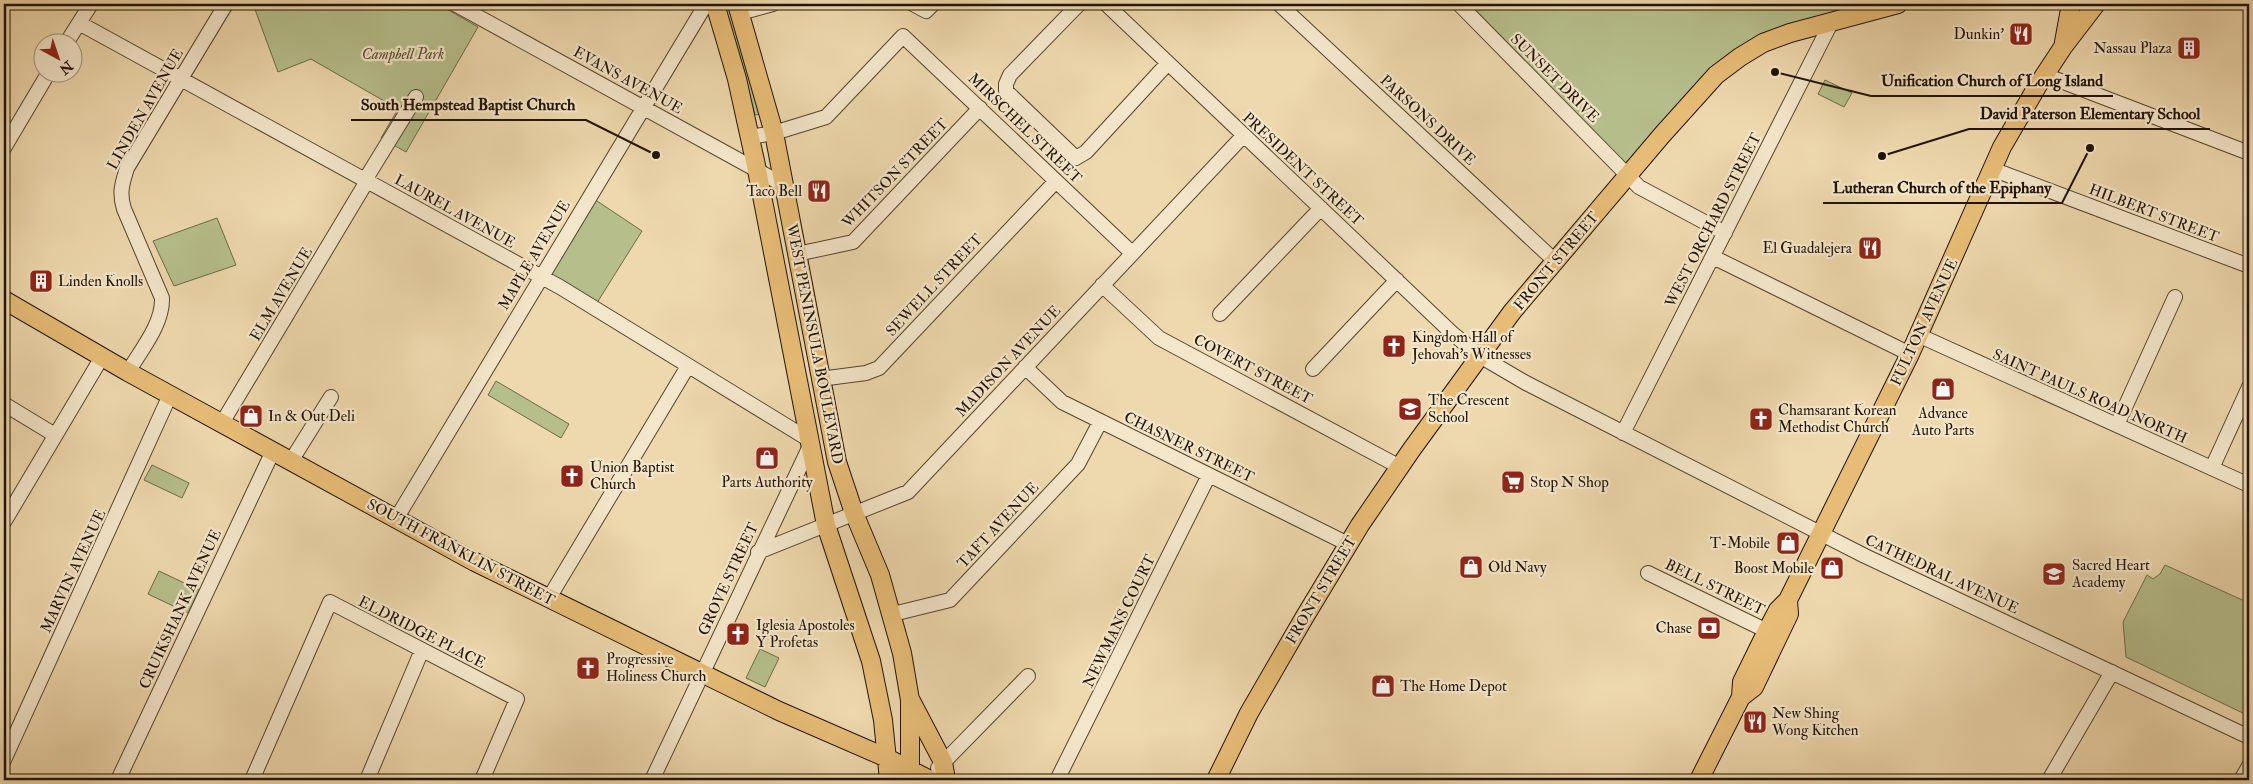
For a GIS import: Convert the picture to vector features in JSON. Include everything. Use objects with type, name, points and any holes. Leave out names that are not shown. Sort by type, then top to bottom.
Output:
[{"type":"main road","name":"FRONT STREET","points":[[1216,780],[1249,713],[1348,544],[1400,467],[1512,312],[1628,174],[1716,75],[1740,57],[1763,43],[1790,33],[1898,4]]},
{"type":"main road","points":[[2063,47],[2071,4]]},
{"type":"main road","name":"FULTON AVENUE","points":[[1699,780],[1741,697],[1742,682],[1767,631],[1778,610],[1788,600],[1910,354],[1992,169],[2011,131],[2063,47],[2096,4]]},
{"type":"main road","name":"WEST PENINSULA BOULEVARD","points":[[704,5],[737,79],[757,170],[826,525],[871,661],[887,758],[888,780]]},
{"type":"main road","name":"WEST PENINSULA BOULEVARD","points":[[738,8],[774,133],[837,462],[854,513],[880,575],[893,614],[902,653],[910,700],[910,774]]},
{"type":"main road","name":"SOUTH FRANKLIN STREET","points":[[4,300],[128,372],[475,562],[779,711],[887,758],[910,774],[929,780]]},
{"type":"main road","name":"FULTON AVENUE","points":[[1741,697],[1754,687],[1789,614],[1788,600]]},
{"type":"main road","points":[[910,700],[943,762],[946,780]]},
{"type":"street","points":[[73,32],[91,4]]},
{"type":"street","name":"LINDEN AVENUE","points":[[128,372],[154,329],[162,298],[124,209],[120,196],[121,187],[127,168],[226,4]]},
{"type":"street","name":"EVANS AVENUE","points":[[455,4],[784,185]]},
{"type":"street","points":[[738,8],[773,4]]},
{"type":"street","points":[[913,4],[929,8]]},
{"type":"street","points":[[1079,4],[1010,76],[1006,84],[1006,91],[1076,158],[1086,152],[1168,63]]},
{"type":"street","name":"PRESIDENT STREET","points":[[1106,4],[1453,334],[1480,356],[1526,383],[1623,433]]},
{"type":"street","name":"PARSONS DRIVE","points":[[1280,4],[1555,261]]},
{"type":"street","name":"SUNSET DRIVE","points":[[1459,4],[1628,174],[1638,187],[1725,232]]},
{"type":"street","name":"MAPLE AVENUE","points":[[396,519],[704,5]]},
{"type":"street","name":"WEST ORCHARD STREET","points":[[1623,433],[1832,21]]},
{"type":"street","name":"LAUREL AVENUE","points":[[79,23],[540,276],[809,442]]},
{"type":"street","name":"MIRSCHEL STREET","points":[[774,133],[826,117],[903,36],[1132,253]]},
{"type":"street","points":[[2045,75],[2249,153]]},
{"type":"street","points":[[4,148],[43,82]]},
{"type":"street","name":"ELM AVENUE","points":[[222,423],[416,98]]},
{"type":"street","name":"WHITSON STREET","points":[[797,254],[852,242],[980,108]]},
{"type":"street","points":[[750,137],[774,133]]},
{"type":"street","name":"MADISON AVENUE","points":[[758,552],[908,492],[1244,136]]},
{"type":"street","name":"HILBERT STREET","points":[[1992,169],[2249,266]]},
{"type":"street","name":"SEWELL STREET","points":[[820,380],[866,373],[879,368],[1056,181]]},
{"type":"street","points":[[1220,314],[1321,208]]},
{"type":"street","points":[[1712,257],[1910,354]]},
{"type":"street","points":[[1313,369],[1397,280]]},
{"type":"street","name":"COVERT STREET","points":[[1102,285],[1159,338],[1400,467]]},
{"type":"street","points":[[2117,425],[2175,297]]},
{"type":"street","name":"SAINT PAULS ROAD NORTH","points":[[1918,335],[2249,485]]},
{"type":"street","points":[[4,522],[102,357]]},
{"type":"street","points":[[549,598],[688,366]]},
{"type":"street","name":"CHASNER STREET","points":[[1025,367],[1062,402],[1348,544]]},
{"type":"street","points":[[2212,468],[2249,387]]},
{"type":"street","name":"MARVIN AVENUE","points":[[4,760],[170,395]]},
{"type":"street","points":[[291,461],[331,397]]},
{"type":"street","points":[[4,404],[56,435]]},
{"type":"street","name":"TAFT AVENUE","points":[[893,614],[950,600],[1078,464],[1100,422]]},
{"type":"street","name":"CATHEDRAL AVENUE","points":[[1623,433],[1821,534],[2249,738]]},
{"type":"street","name":"GROVE STREET","points":[[652,780],[809,442]]},
{"type":"street","name":"CRUIKSHANK AVENUE","points":[[118,780],[273,451]]},
{"type":"street","name":"NEWMANS COURT","points":[[1057,780],[1209,475]]},
{"type":"street","name":"BELL STREET","points":[[1648,572],[1767,631]]},
{"type":"street","name":"ELDRIDGE PLACE","points":[[252,780],[330,602],[516,698],[482,780]]},
{"type":"street","points":[[367,780],[422,650]]},
{"type":"street","points":[[2050,780],[2112,672]]},
{"type":"street","points":[[929,780],[943,762],[1028,676]]},
{"type":"street","points":[[2241,780],[2249,766]]},
{"type":"green space","name":"Campbell Park","points":[[253,4],[438,4],[478,27],[406,152],[381,138],[398,109],[311,59],[278,72]]},
{"type":"green space","points":[[721,4],[731,4],[761,114],[755,115]]},
{"type":"green space","points":[[1469,4],[1894,4],[1766,39],[1627,171],[1495,35],[1491,26]]},
{"type":"green space","points":[[1825,80],[1852,93],[1844,107],[1818,94]]},
{"type":"green space","points":[[591,197],[642,231],[595,306],[543,276]]},
{"type":"green space","points":[[217,218],[236,265],[174,286],[153,241]]},
{"type":"green space","points":[[496,381],[569,424],[561,438],[488,395]]},
{"type":"green space","points":[[152,465],[189,483],[182,498],[144,480]]},
{"type":"green space","points":[[2165,565],[2249,603],[2249,716],[2126,657],[2123,622],[2147,575],[2153,579],[2160,574]]},
{"type":"green space","points":[[159,571],[199,590],[188,613],[148,594]]},
{"type":"green space","points":[[760,649],[779,658],[765,687],[746,678]]},
{"type":"place","name":"Dunkin'","points":[[2021,34]]},
{"type":"place","name":"Nassau Plaza","points":[[2189,48]]},
{"type":"place","name":"Unification Church of Long Island","points":[[1775,72]]},
{"type":"place","name":"Lutheran Church of the Epiphany","points":[[2090,148]]},
{"type":"place","name":"South Hempstead Baptist Church","points":[[656,155]]},
{"type":"place","name":"David Paterson Elementary School","points":[[1882,156]]},
{"type":"place","name":"Taco Bell","points":[[819,191]]},
{"type":"place","name":"El Guadalejera","points":[[1870,248]]},
{"type":"place","name":"Linden Knolls","points":[[41,281]]},
{"type":"place","name":"Kingdom Hall of Jehovah’s Witnesses","points":[[1394,346]]},
{"type":"place","name":"Advance Auto Parts","points":[[1943,389]]},
{"type":"place","name":"The Crescent School","points":[[1410,409]]},
{"type":"place","name":"In & Out Deli","points":[[251,416]]},
{"type":"place","name":"Chamsarant Korean Methodist Church","points":[[1761,419]]},
{"type":"place","name":"Parts Authority","points":[[767,458]]},
{"type":"place","name":"Union Baptist Church","points":[[572,476]]},
{"type":"place","name":"Stop N Shop","points":[[1513,482]]},
{"type":"place","name":"T-Mobile","points":[[1788,543]]},
{"type":"place","name":"Old Navy","points":[[1471,567]]},
{"type":"place","name":"Boost Mobile","points":[[1832,568]]},
{"type":"place","name":"Sacred Heart Academy","points":[[2054,574]]},
{"type":"place","name":"Chase","points":[[1709,628]]},
{"type":"place","name":"Iglesia Apostoles Y Profetas","points":[[738,634]]},
{"type":"place","name":"Progressive Holiness Church","points":[[588,668]]},
{"type":"place","name":"The Home Depot","points":[[1383,686]]},
{"type":"place","name":"New Shing Wong Kitchen","points":[[1755,722]]}]
